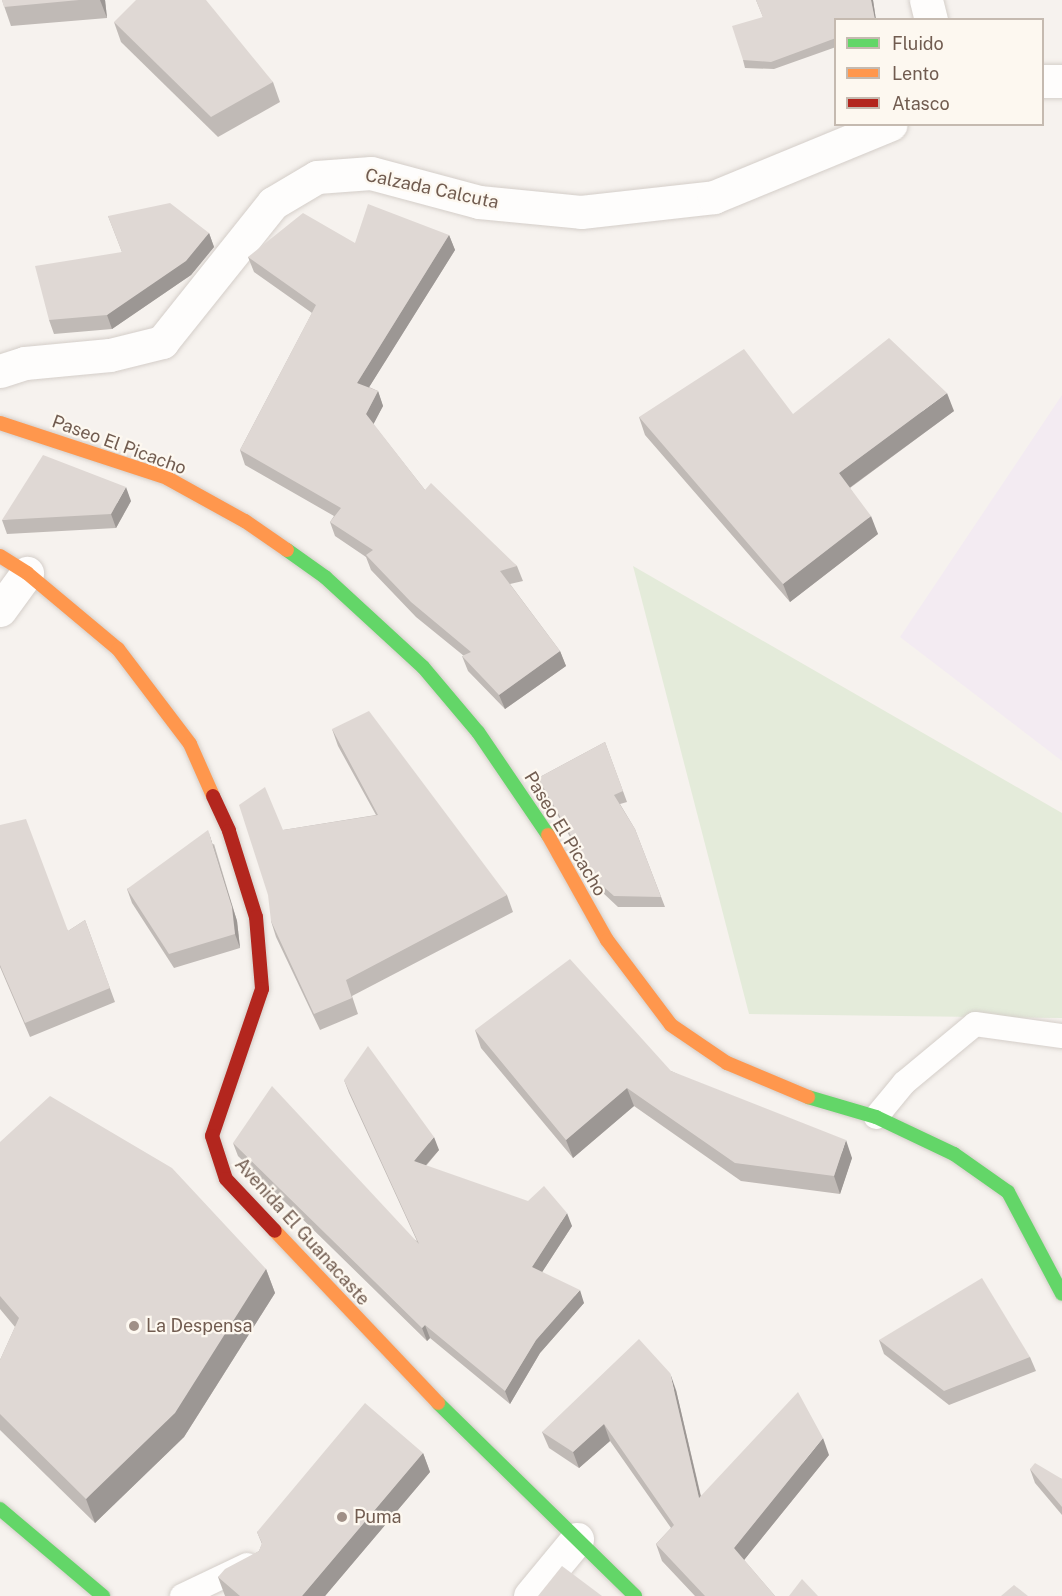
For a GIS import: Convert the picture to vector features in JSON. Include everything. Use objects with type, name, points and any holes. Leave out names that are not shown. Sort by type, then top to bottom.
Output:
[{"type":"street","points":[[926,0],[930,18]]},
{"type":"street","points":[[1044,81],[1062,81]]},
{"type":"street","name":"Calzada Calcuta","points":[[0,372],[25,363],[110,355],[162,342],[273,203],[317,177],[371,173],[479,202],[581,212],[714,197],[886,126]]},
{"type":"street","name":"Paseo El Picacho","points":[[0,423],[167,478],[245,521],[325,577],[423,667],[478,732],[535,811],[607,940],[671,1025],[727,1062],[789,1092],[876,1117],[954,1154],[1008,1192],[1062,1293]]},
{"type":"street","points":[[0,610],[13,564]]},
{"type":"street","name":"Avenida El Guanacaste","points":[[13,564],[118,649],[190,744],[229,831],[256,917],[262,989],[228,1080],[213,1136],[226,1179],[392,1358],[636,1596]]},
{"type":"street","points":[[0,1509],[103,1596]]},
{"type":"street","points":[[530,1596],[577,1539]]},
{"type":"lane","points":[[876,1117],[904,1083],[975,1024],[1062,1036]]},
{"type":"lane","points":[[192,1594],[255,1562]]},
{"type":"shaded area","points":[[1062,395],[1062,761],[900,637]]},
{"type":"green space","points":[[633,566],[1062,813],[1062,1018],[749,1014]]},
{"type":"building","points":[[2,0],[79,0],[4,7]]},
{"type":"building","points":[[136,0],[206,0],[273,82],[211,117],[114,22]]},
{"type":"building","points":[[756,0],[871,0],[875,18],[834,18],[834,39],[771,62],[743,60],[732,26],[763,17]]},
{"type":"building","points":[[170,203],[209,233],[186,261],[107,315],[49,320],[35,266],[122,252],[108,216]]},
{"type":"building","points":[[368,204],[449,235],[357,383],[378,391],[366,414],[425,490],[431,483],[517,566],[500,571],[560,651],[499,695],[462,656],[471,652],[411,602],[366,555],[373,550],[330,522],[341,508],[240,450],[316,305],[248,257],[303,213],[355,243]]},
{"type":"building","points":[[889,338],[947,393],[839,473],[871,516],[783,584],[639,417],[744,349],[793,414]]},
{"type":"building","points":[[43,455],[126,487],[111,514],[2,520]]},
{"type":"building","points":[[369,711],[507,895],[346,980],[352,998],[314,1014],[271,921],[268,895],[239,805],[265,787],[283,830],[378,815],[332,729]]},
{"type":"building","points":[[605,742],[623,791],[614,795],[635,829],[661,897],[614,896],[597,881],[538,778]]},
{"type":"building","points":[[26,819],[68,931],[85,920],[110,988],[25,1023],[0,965],[0,825]]},
{"type":"building","points":[[208,830],[232,907],[235,934],[169,954],[127,889]]},
{"type":"building","points":[[570,959],[671,1071],[846,1140],[834,1176],[735,1163],[627,1088],[566,1140],[475,1030]]},
{"type":"building","points":[[368,1046],[434,1137],[414,1161],[528,1201],[544,1186],[567,1213],[532,1267],[580,1290],[536,1340],[505,1391],[425,1325],[422,1328],[233,1143],[272,1086],[419,1244],[344,1080]]},
{"type":"building","name":"La Despensa","points":[[50,1096],[172,1168],[266,1269],[175,1413],[86,1499],[0,1414],[0,1360],[19,1318],[0,1296],[0,1142]]},
{"type":"building","points":[[982,1278],[1030,1357],[944,1391],[879,1340]]},
{"type":"building","points":[[639,1339],[670,1373],[699,1498],[798,1392],[823,1438],[734,1548],[775,1596],[705,1596],[656,1544],[674,1525],[604,1424],[573,1452],[542,1432]]},
{"type":"building","name":"Puma","points":[[365,1403],[423,1453],[302,1596],[240,1596],[218,1577],[225,1569],[259,1551],[262,1543],[257,1532]]},
{"type":"building","points":[[1035,1463],[1062,1479],[1062,1507],[1030,1469]]},
{"type":"building","points":[[562,1566],[602,1596],[538,1596]]},
{"type":"building","points":[[802,1579],[818,1596],[789,1596]]},
{"type":"building","points":[[1014,1585],[1028,1596],[1001,1596]]},
{"type":"traffic: fast","points":[[287,550],[325,577],[423,667],[478,732],[548,835]]},
{"type":"traffic: fast","points":[[808,1097],[876,1117],[954,1154],[1008,1192],[1062,1294]]},
{"type":"traffic: fast","points":[[438,1403],[635,1596]]},
{"type":"traffic: fast","points":[[0,1509],[103,1596]]},
{"type":"traffic: slow","points":[[0,423],[167,478],[245,521],[287,550]]},
{"type":"traffic: slow","points":[[0,556],[27,573],[118,649],[190,744],[213,796]]},
{"type":"traffic: slow","points":[[548,835],[607,940],[671,1025],[727,1063],[808,1097]]},
{"type":"traffic: slow","points":[[275,1231],[438,1403]]},
{"type":"traffic: jam","points":[[213,796],[229,831],[256,917],[262,989],[212,1136],[226,1179],[275,1231]]},
{"type":"place","name":"La Despensa","points":[[134,1326]]},
{"type":"place","name":"Puma","points":[[342,1517]]}]
